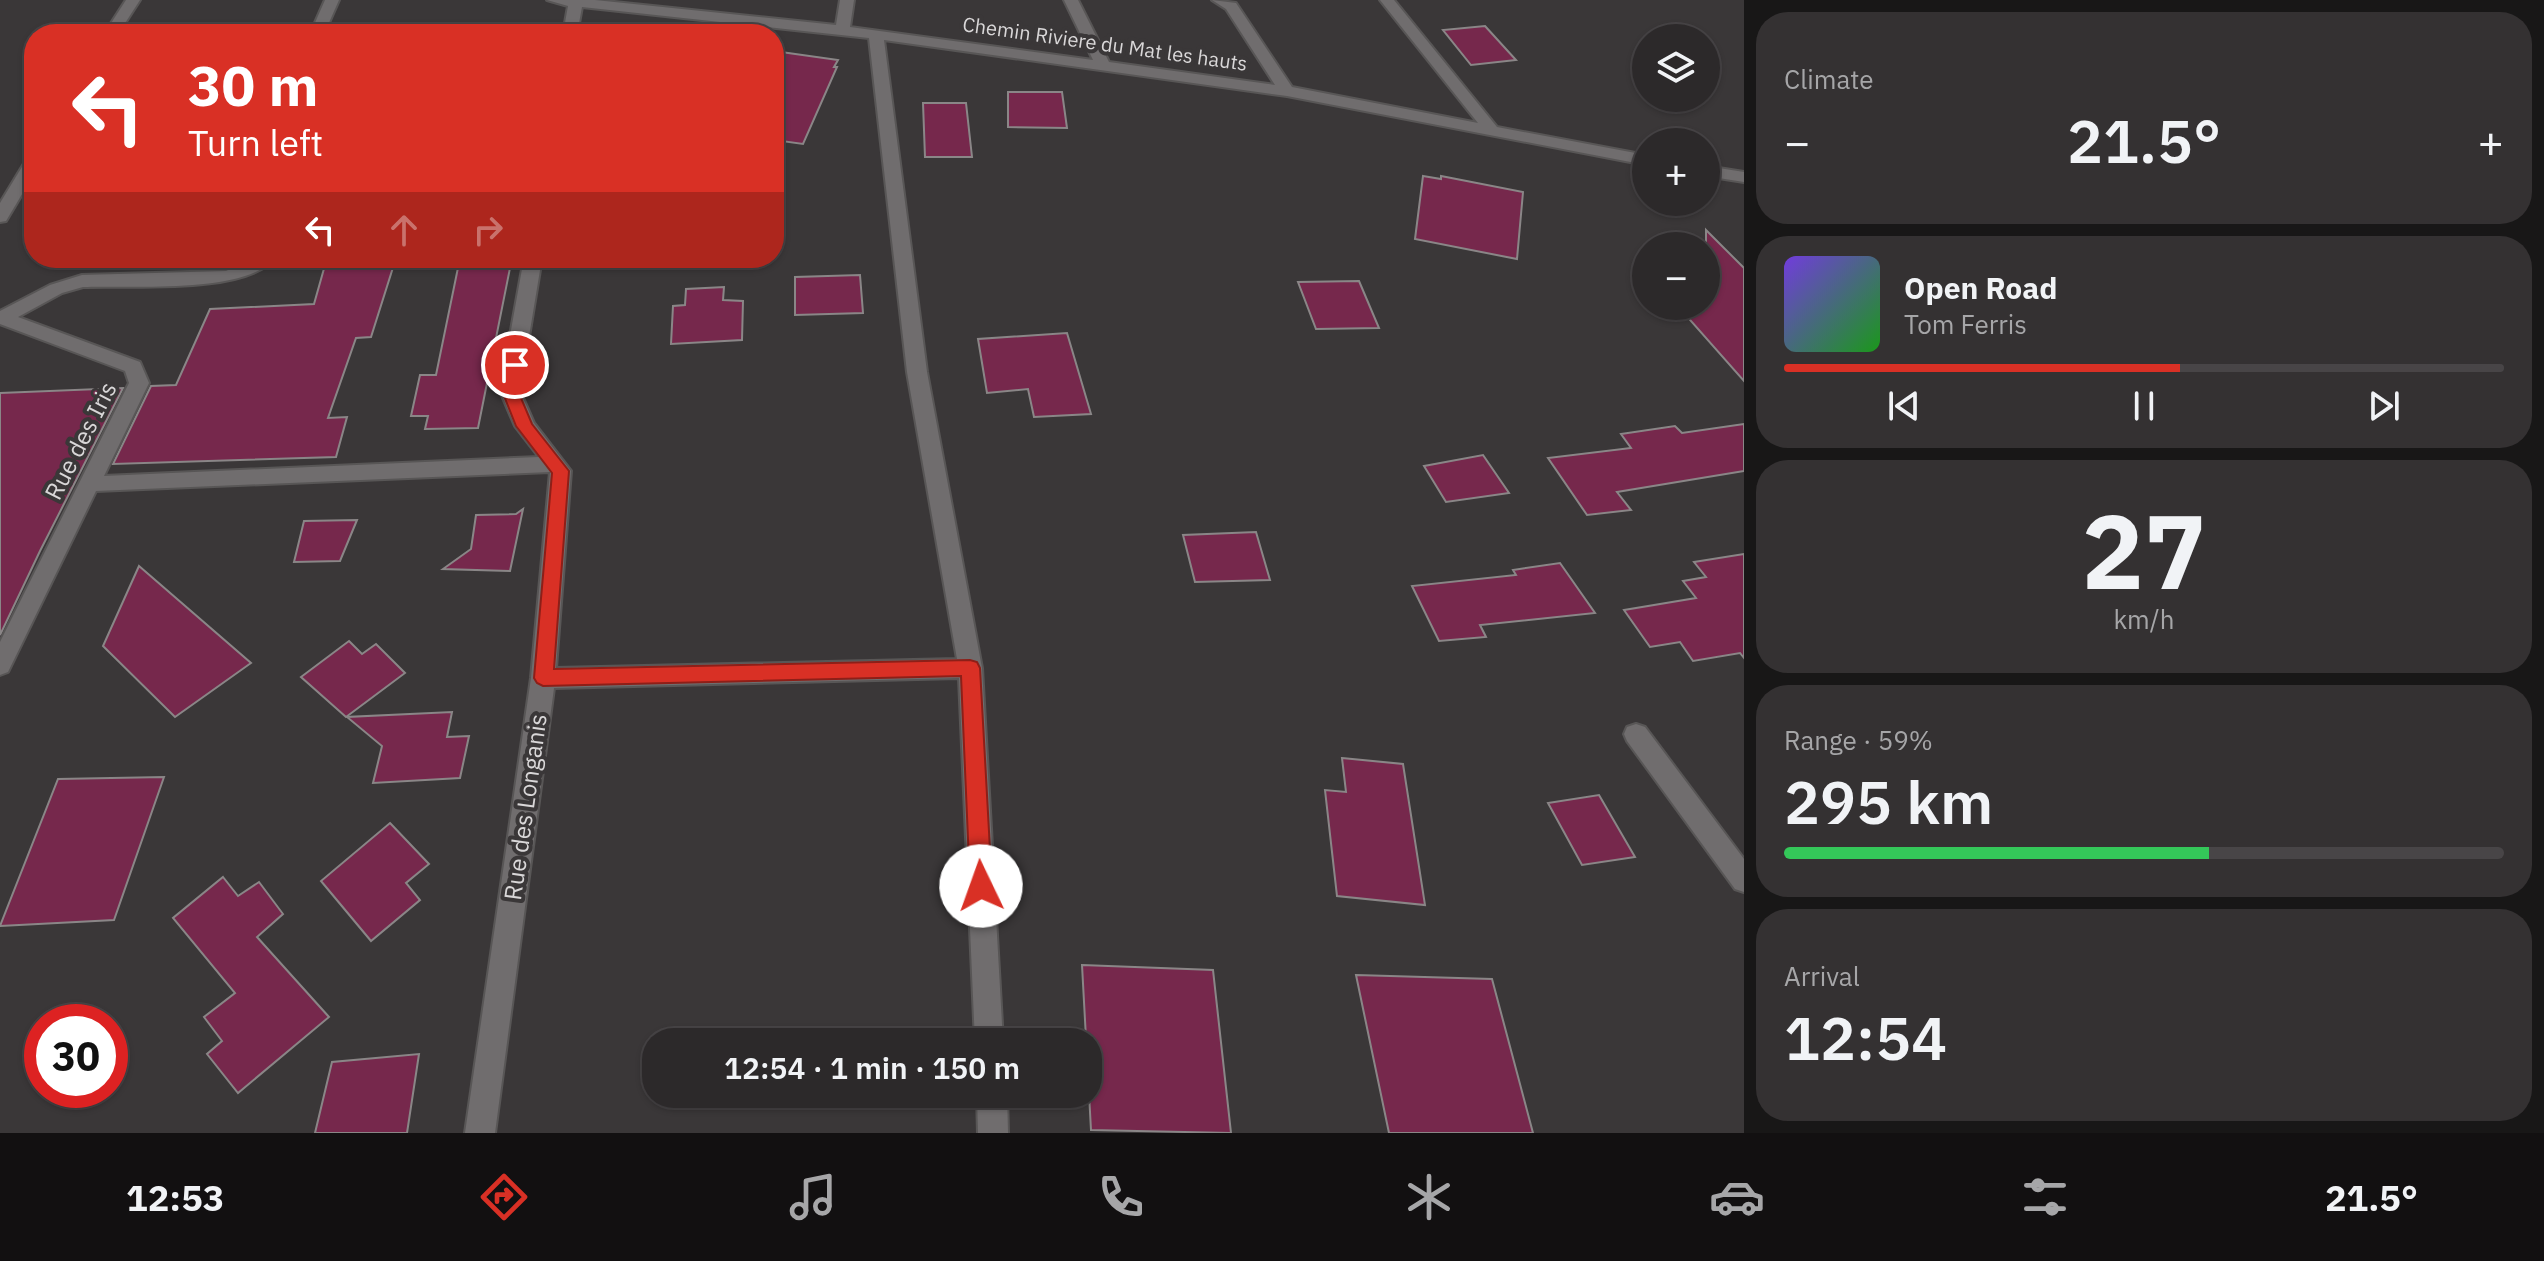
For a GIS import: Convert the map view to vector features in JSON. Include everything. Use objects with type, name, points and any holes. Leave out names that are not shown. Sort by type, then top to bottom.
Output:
[{"type":"street","points":[[117,24],[133,0]]},
{"type":"street","points":[[321,24],[332,0]]},
{"type":"street","name":"Chemin Riviere du Mat les hauts","points":[[554,0],[783,24]]},
{"type":"street","points":[[842,30],[847,0]]},
{"type":"street","points":[[1071,0],[1104,67]]},
{"type":"street","points":[[1219,0],[1231,6],[1287,91]]},
{"type":"street","points":[[1387,0],[1494,133]]},
{"type":"street","points":[[572,24],[576,3]]},
{"type":"street","name":"Chemin Riviere du Mat les hauts","points":[[784,24],[1287,91],[1632,158]]},
{"type":"street","points":[[876,35],[917,372],[970,668],[988,1028]]},
{"type":"street","points":[[1720,173],[1744,177]]},
{"type":"street","points":[[3,206],[24,175]]},
{"type":"street","points":[[1,317],[56,289],[82,281],[228,277],[251,268]]},
{"type":"street","name":"Rue des Longanis","points":[[480,1133],[543,678],[561,471],[525,426],[510,391],[531,268]]},
{"type":"street","name":"Rue des Iris","points":[[0,665],[139,383],[133,367],[1,317]]},
{"type":"street","points":[[87,484],[553,464]]},
{"type":"street","points":[[543,678],[970,668]]},
{"type":"street","points":[[1636,734],[1744,880]]},
{"type":"street","points":[[992,1108],[993,1133]]},
{"type":"building","points":[[1485,26],[1516,60],[1471,65],[1443,30]]},
{"type":"building","points":[[784,52],[838,60],[803,144],[784,141]]},
{"type":"building","points":[[1008,92],[1062,92],[1067,128],[1008,127]]},
{"type":"building","points":[[923,103],[966,103],[972,157],[925,157]]},
{"type":"building","points":[[1423,176],[1441,179],[1441,176],[1523,192],[1517,259],[1415,239]]},
{"type":"building","points":[[1720,244],[1744,268],[1744,381],[1690,320],[1720,320]]},
{"type":"building","points":[[324,268],[393,268],[371,337],[356,338],[328,418],[347,417],[336,457],[113,464],[151,386],[176,385],[210,309],[314,304]]},
{"type":"building","points":[[458,268],[510,268],[478,428],[425,429],[428,416],[411,416],[420,375],[436,375]]},
{"type":"building","points":[[860,275],[863,313],[795,315],[795,277]]},
{"type":"building","points":[[1359,281],[1379,328],[1316,329],[1298,282]]},
{"type":"building","points":[[724,287],[723,300],[743,301],[742,340],[671,344],[673,306],[685,305],[686,289]]},
{"type":"building","points":[[1067,333],[1091,414],[1034,417],[1028,389],[987,393],[978,339]]},
{"type":"building","points":[[123,388],[40,551],[0,635],[0,393]]},
{"type":"building","points":[[1744,424],[1744,471],[1617,492],[1631,510],[1587,515],[1548,458],[1631,448],[1621,434],[1675,426],[1682,433]]},
{"type":"building","points":[[1483,455],[1509,493],[1446,502],[1424,466]]},
{"type":"building","points":[[523,509],[510,571],[443,569],[471,549],[476,515],[516,514]]},
{"type":"building","points":[[357,520],[340,561],[294,562],[304,521]]},
{"type":"building","points":[[1256,532],[1270,580],[1195,582],[1183,535]]},
{"type":"building","points":[[1744,554],[1744,658],[1740,653],[1693,661],[1680,642],[1650,647],[1624,610],[1696,598],[1683,581],[1706,577],[1694,562]]},
{"type":"building","points":[[1560,563],[1595,613],[1480,625],[1486,637],[1439,641],[1412,586],[1516,575],[1513,570]]},
{"type":"building","points":[[139,566],[251,663],[175,717],[103,646]]},
{"type":"building","points":[[349,641],[362,654],[376,644],[405,673],[346,717],[301,677]]},
{"type":"building","points":[[452,712],[447,737],[469,736],[460,778],[373,783],[382,746],[347,717]]},
{"type":"building","points":[[1342,758],[1403,764],[1425,905],[1337,896],[1325,790],[1346,792]]},
{"type":"building","points":[[164,777],[114,920],[0,926],[58,779]]},
{"type":"building","points":[[1599,795],[1635,857],[1582,865],[1548,803]]},
{"type":"building","points":[[390,823],[429,864],[406,883],[420,900],[371,941],[321,881]]},
{"type":"building","points":[[223,877],[238,896],[259,882],[283,914],[257,937],[329,1017],[238,1093],[207,1054],[222,1041],[204,1017],[235,993],[173,918]]},
{"type":"building","points":[[1082,965],[1213,970],[1231,1133],[1091,1130],[1090,1108],[1102,1108],[1102,1028],[1085,1028]]},
{"type":"building","points":[[1356,975],[1492,979],[1533,1133],[1389,1133]]},
{"type":"building","points":[[419,1054],[407,1133],[315,1133],[332,1062]]},
{"type":"route","points":[[515,365],[510,391],[525,426],[561,471],[543,678],[970,668],[981,886]]}]
